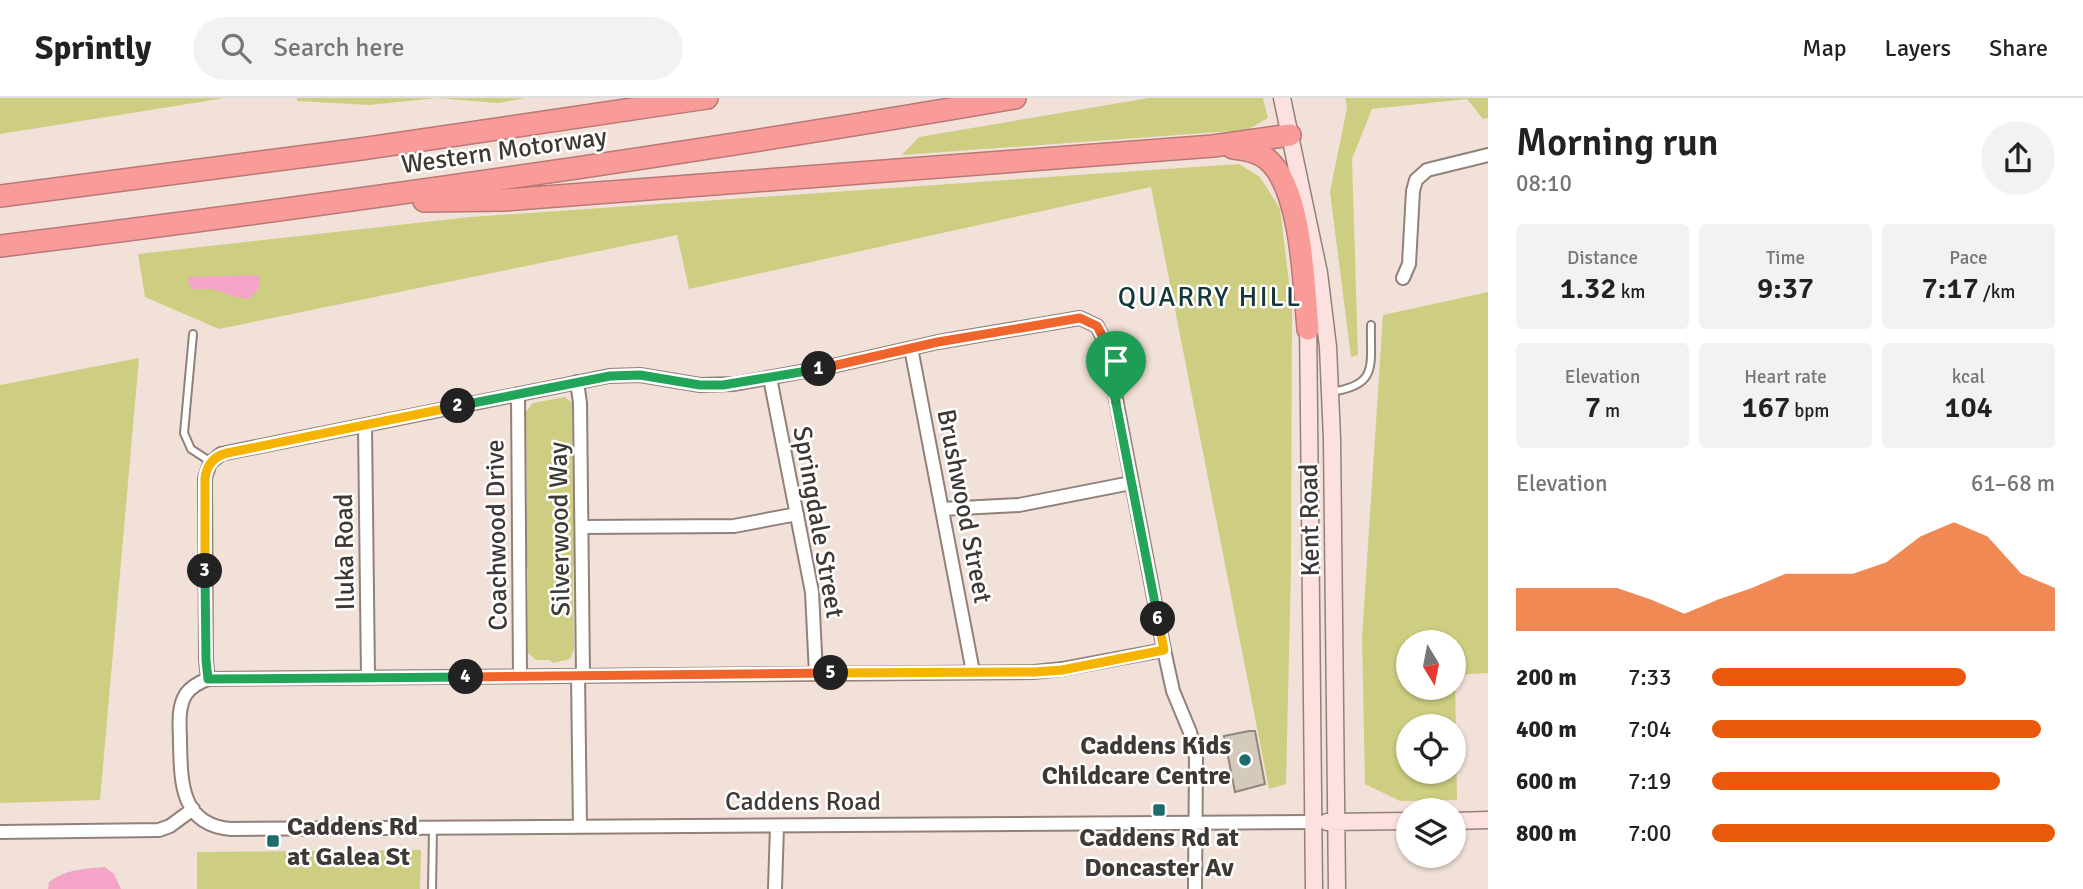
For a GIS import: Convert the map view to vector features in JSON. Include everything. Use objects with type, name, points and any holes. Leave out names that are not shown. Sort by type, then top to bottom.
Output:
[{"type":"highway","points":[[513,128],[622,98]]},
{"type":"highway","name":"Western Motorway","points":[[0,196],[513,128],[707,98]]},
{"type":"highway","name":"Western Motorway","points":[[0,246],[334,203],[695,151],[1015,98]]},
{"type":"highway","points":[[334,203],[505,200],[1213,146],[1290,135]]},
{"type":"highway","points":[[1213,146],[1244,149],[1257,154],[1268,160],[1281,178],[1295,215],[1308,329]]},
{"type":"main road","name":"Kent Road","points":[[1282,98],[1325,309],[1331,392],[1337,889]]},
{"type":"main road","name":"Kent Road","points":[[1308,219],[1314,889]]},
{"type":"main road","points":[[1466,821],[1488,820]]},
{"type":"main road","name":"Caddens Road","points":[[1314,822],[1396,821]]},
{"type":"street","points":[[1404,278],[1409,264],[1416,180],[1427,170],[1488,155]]},
{"type":"street","points":[[208,679],[206,472],[212,462],[227,453],[577,382],[624,375],[710,385],[770,379],[911,348],[1080,318],[1101,331],[1104,340],[1173,691],[1193,740],[1198,774],[1195,889]]},
{"type":"street","name":"Brushwood Street","points":[[911,348],[973,672]]},
{"type":"street","name":"Springdale Street","points":[[770,379],[814,604],[816,674]]},
{"type":"street","name":"Silverwood Way","points":[[577,382],[580,403],[582,527],[580,827]]},
{"type":"street","name":"Coachwood Drive","points":[[518,394],[520,676]]},
{"type":"street","name":"Iluka Road","points":[[365,426],[368,677]]},
{"type":"street","points":[[942,509],[1019,505],[1131,483]]},
{"type":"street","points":[[582,527],[734,526],[797,514]]},
{"type":"street","points":[[0,832],[159,830],[197,813],[185,796],[181,784],[180,711],[189,691],[208,679],[1052,671],[1164,650]]},
{"type":"street","name":"Caddens Road","points":[[197,813],[215,826],[231,829],[1314,822]]},
{"type":"street","points":[[775,889],[777,826]]},
{"type":"lane","points":[[1331,392],[1348,390],[1365,380],[1370,368],[1371,325]]},
{"type":"lane","points":[[193,334],[184,433],[191,449],[212,462]]},
{"type":"lane","points":[[432,889],[433,828]]},
{"type":"green space","points":[[0,98],[225,98],[0,134]]},
{"type":"green space","points":[[297,98],[437,98],[369,105],[297,101]]},
{"type":"green space","points":[[437,98],[525,98],[498,103]]},
{"type":"green space","points":[[1149,98],[1263,98],[1268,118],[1247,130],[902,155],[919,137]]},
{"type":"green space","points":[[1345,98],[1488,98],[1488,118],[1483,119],[1467,99],[1372,109],[1352,159],[1358,355],[1351,357],[1330,192],[1347,108]]},
{"type":"green space","points":[[1239,164],[1260,177],[1280,209],[1292,307],[1291,567],[1286,784],[1269,789],[1151,187],[689,289],[677,235],[219,329],[145,297],[138,254],[470,217]]},
{"type":"green space","points":[[1488,292],[1488,673],[1466,674],[1466,630],[1396,630],[1396,700],[1455,700],[1456,714],[1396,714],[1396,784],[1457,784],[1457,798],[1396,799],[1365,784],[1362,637],[1383,315]]},
{"type":"green space","points":[[139,358],[100,800],[0,803],[0,385]]},
{"type":"green space","points":[[565,397],[572,403],[573,490],[577,495],[578,561],[573,566],[574,649],[570,659],[553,663],[550,660],[536,660],[528,653],[528,567],[524,568],[522,506],[527,501],[526,412],[533,403]]},
{"type":"green space","points":[[421,850],[420,889],[197,889],[197,852]]},
{"type":"shaded area","points":[[258,275],[258,288],[249,299],[212,289],[192,289],[187,279],[190,277]]},
{"type":"shaded area","points":[[105,867],[114,874],[121,889],[48,889],[49,882],[62,874]]},
{"type":"building","name":"Caddens Kids Childcare Centre","points":[[1255,731],[1265,784],[1235,792],[1224,736]]},
{"type":"place","name":"Caddens Kids Childcare Centre","points":[[1245,760]]},
{"type":"place","name":"Caddens Rd at Doncaster Av","points":[[1159,810]]},
{"type":"place","name":"Caddens Rd at Galea St","points":[[273,841]]},
{"type":"district","name":"QUARRY HILL","points":[[1210,296]]},
{"type":"route","points":[[1075,318],[1092,323],[1101,331],[1116,403],[1164,650],[1062,670],[1034,672],[208,679],[205,484],[208,466],[221,454],[610,376],[640,375],[700,385],[734,384],[770,379],[938,342],[1075,318]]}]
